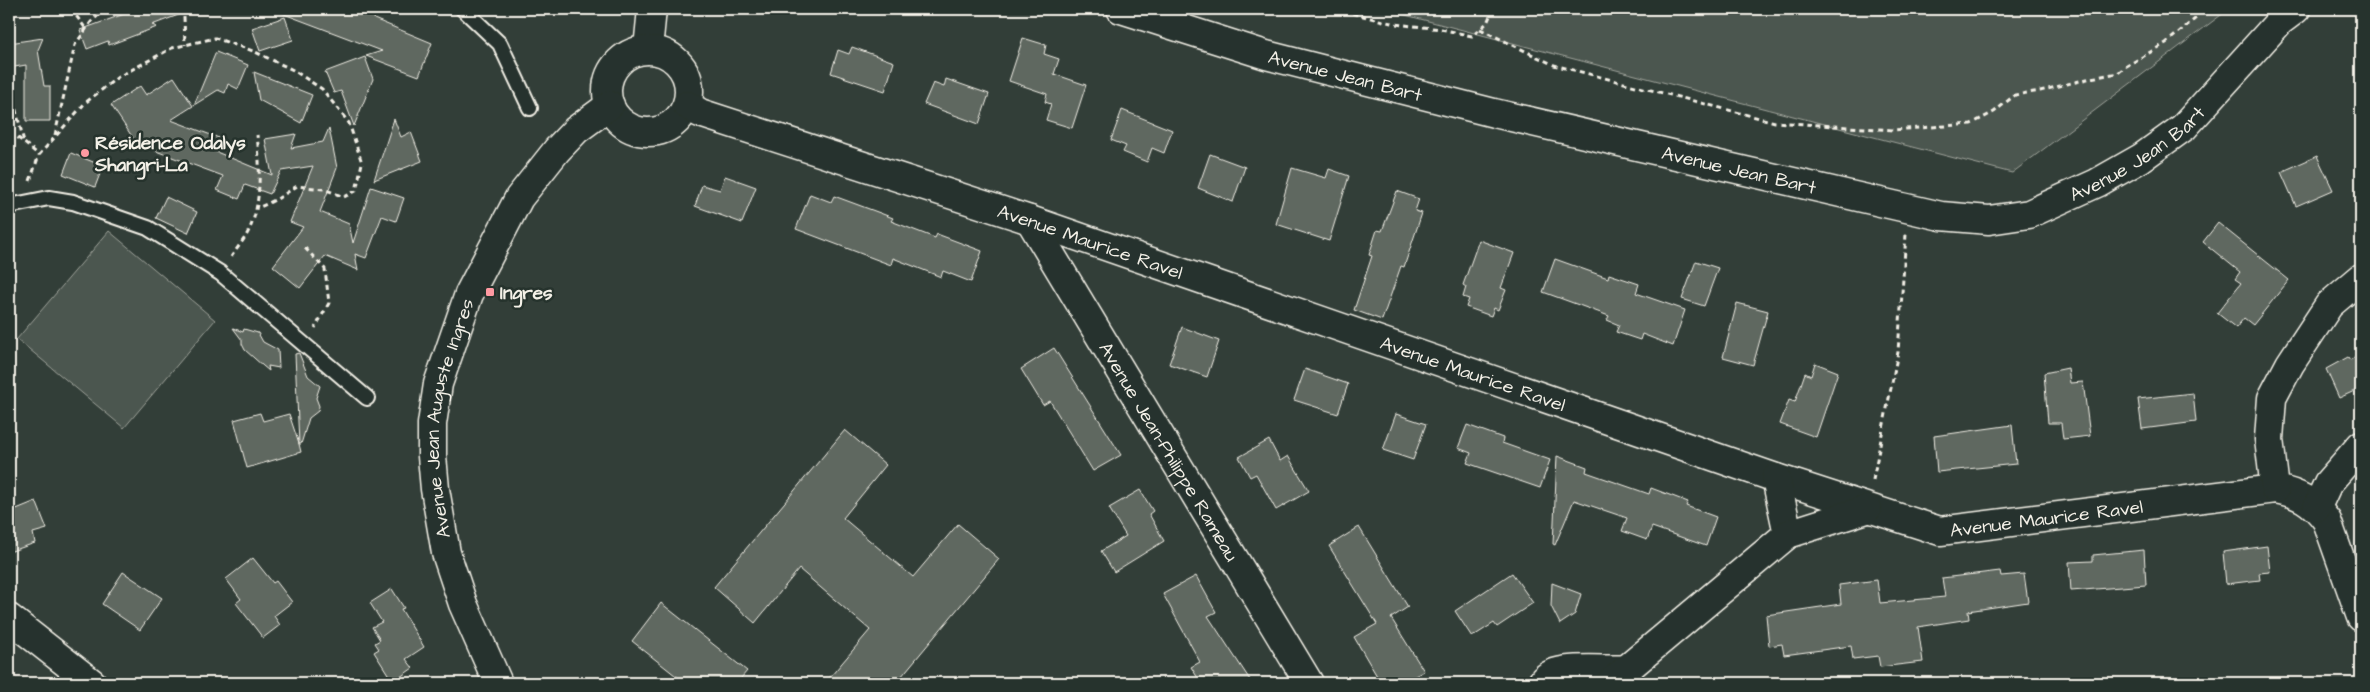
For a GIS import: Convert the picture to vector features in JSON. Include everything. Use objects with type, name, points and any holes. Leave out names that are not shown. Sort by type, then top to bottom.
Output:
[{"type":"street","points":[[648,49],[652,9]]},
{"type":"street","name":"Avenue Jean Bart","points":[[1121,9],[1285,60],[1494,113],[1908,209],[1941,216],[1989,220],[2029,214],[2097,183],[2141,158],[2184,127],[2280,21],[2296,9]]},
{"type":"street","points":[[648,49],[667,54],[682,67],[689,86],[687,105],[680,118],[669,126],[656,131],[642,131],[628,126],[617,118],[610,105],[608,84],[617,64],[625,57],[648,49]]},
{"type":"street","name":"Avenue Jean Auguste Ingres","points":[[498,683],[463,604],[446,553],[435,489],[432,456],[432,424],[438,384],[469,294],[519,198],[557,150],[576,130],[610,105]]},
{"type":"street","name":"Avenue Maurice Ravel","points":[[687,105],[700,113],[1030,220],[1776,478],[1867,509],[1940,531],[2275,489]]},
{"type":"street","name":"Avenue Jean-Philippe Rameau","points":[[1030,220],[1309,683]]},
{"type":"street","points":[[2361,278],[2329,305],[2290,364],[2272,398],[2269,439],[2275,489],[2290,491],[2317,507],[2327,521],[2361,617]]},
{"type":"street","points":[[2317,507],[2328,482],[2361,445]]},
{"type":"street","points":[[1776,478],[1788,534]]},
{"type":"street","points":[[1542,683],[1544,679],[1555,671],[1613,671],[1618,676],[1788,534],[1867,509]]},
{"type":"street","points":[[9,618],[92,683]]},
{"type":"lane","points":[[463,9],[500,44],[530,108]]},
{"type":"lane","points":[[15,205],[49,198],[73,202],[148,228],[220,273],[367,398]]},
{"type":"path","points":[[71,9],[86,30]]},
{"type":"path","points":[[55,137],[75,46],[86,30],[105,9]]},
{"type":"path","points":[[180,9],[184,17],[186,45]]},
{"type":"path","points":[[1336,9],[1395,24],[1441,29],[1472,36],[1487,23],[1493,9]]},
{"type":"path","points":[[1480,29],[1554,65],[1775,122],[1894,130],[1971,124],[1994,112],[2015,95],[2118,73],[2166,43],[2196,18],[2200,9]]},
{"type":"path","points":[[15,205],[39,155],[85,103],[118,77],[172,48],[215,38],[253,51],[293,70],[322,89],[349,123],[362,163],[356,191],[344,197],[324,189],[298,186],[258,208]]},
{"type":"path","points":[[9,84],[24,142]]},
{"type":"path","points":[[9,135],[17,136],[39,155]]},
{"type":"path","points":[[220,273],[250,229],[258,208],[257,188],[260,162],[257,135]]},
{"type":"path","points":[[1867,509],[1898,352],[1908,209]]},
{"type":"path","points":[[305,248],[324,269],[329,302],[306,345]]},
{"type":"shaded area","points":[[1382,9],[2229,9],[2012,173]]},
{"type":"shaded area","points":[[109,231],[215,320],[124,428],[17,339]]},
{"type":"building","points":[[138,9],[189,9],[189,11],[152,25],[157,27],[109,45],[108,41],[87,49],[80,30]]},
{"type":"building","points":[[277,9],[378,9],[374,19],[432,43],[419,76],[366,56],[382,51],[276,11]]},
{"type":"building","points":[[285,17],[293,40],[260,51],[252,28]]},
{"type":"building","points":[[43,38],[38,50],[44,86],[50,86],[50,121],[26,121],[26,65],[9,68],[9,43]]},
{"type":"building","points":[[1023,38],[1046,45],[1044,54],[1059,59],[1054,74],[1086,85],[1072,128],[1046,120],[1051,104],[1045,102],[1047,94],[1009,81]]},
{"type":"building","points":[[852,47],[894,62],[885,91],[831,73],[838,50],[849,54]]},
{"type":"building","points":[[216,52],[248,65],[238,89],[228,84],[225,93],[218,90],[194,105]]},
{"type":"building","points":[[365,57],[373,79],[354,126],[341,91],[334,93],[325,72]]},
{"type":"building","points":[[254,72],[312,95],[301,123],[259,100]]},
{"type":"building","points":[[174,77],[193,106],[171,120],[219,138],[214,151],[272,175],[265,139],[296,134],[291,148],[323,142],[329,128],[337,168],[320,212],[349,224],[353,243],[371,187],[404,198],[396,221],[382,216],[366,258],[355,254],[358,270],[325,256],[300,288],[273,266],[303,227],[290,222],[313,166],[281,171],[270,194],[245,185],[239,199],[217,190],[223,176],[137,144],[111,105],[140,86],[146,95]]},
{"type":"building","points":[[946,79],[989,94],[979,124],[924,104],[933,83],[944,87]]},
{"type":"building","points":[[1122,110],[1172,130],[1164,153],[1152,148],[1147,162],[1123,152],[1126,146],[1111,140]]},
{"type":"building","points":[[394,119],[401,137],[411,132],[422,161],[374,180]]},
{"type":"building","points":[[71,153],[103,166],[95,187],[63,174]]},
{"type":"building","points":[[1210,154],[1245,167],[1233,202],[1198,188]]},
{"type":"building","points":[[2317,156],[2333,190],[2296,206],[2281,172]]},
{"type":"building","points":[[1292,168],[1326,178],[1329,169],[1349,176],[1329,241],[1276,224]]},
{"type":"building","points":[[725,176],[756,187],[742,223],[695,206],[702,185],[720,190]]},
{"type":"building","points":[[1397,191],[1419,199],[1415,211],[1422,213],[1404,267],[1401,266],[1382,320],[1354,310],[1372,256],[1369,255],[1377,230],[1382,231]]},
{"type":"building","points":[[810,194],[831,202],[834,196],[893,218],[891,221],[935,238],[937,234],[982,251],[971,282],[943,271],[941,277],[893,258],[891,265],[796,229]]},
{"type":"building","points":[[166,197],[197,212],[188,233],[156,218]]},
{"type":"building","points":[[2218,223],[2289,280],[2253,325],[2244,318],[2236,328],[2217,313],[2241,283],[2235,279],[2240,272],[2203,242]]},
{"type":"building","points":[[1479,240],[1514,253],[1501,288],[1506,290],[1498,310],[1494,308],[1491,316],[1466,307],[1469,299],[1463,297],[1466,287],[1463,285]]},
{"type":"building","points":[[1555,259],[1608,278],[1609,274],[1639,284],[1636,293],[1685,310],[1673,346],[1642,334],[1640,340],[1616,332],[1619,325],[1607,320],[1609,316],[1543,292]]},
{"type":"building","points":[[1696,261],[1718,268],[1704,306],[1682,299]]},
{"type":"building","points":[[1737,303],[1768,311],[1753,365],[1723,357]]},
{"type":"building","points":[[1182,327],[1219,341],[1207,377],[1169,364]]},
{"type":"building","points":[[233,328],[243,332],[244,329],[258,333],[263,342],[278,350],[279,368],[268,366],[269,371],[263,366],[245,350],[242,340]]},
{"type":"building","points":[[1054,348],[1121,455],[1093,471],[1050,401],[1043,405],[1021,369]]},
{"type":"building","points":[[299,353],[308,376],[320,386],[316,398],[319,406],[318,411],[309,418],[301,444],[299,444],[295,354]]},
{"type":"building","points":[[2361,354],[2361,388],[2339,398],[2326,369],[2348,357],[2350,360]]},
{"type":"building","points":[[1815,363],[1838,372],[1816,437],[1780,424],[1789,400],[1795,402],[1805,373],[1811,376]]},
{"type":"building","points":[[2068,368],[2070,383],[2083,382],[2090,436],[2063,439],[2061,423],[2048,423],[2044,373]]},
{"type":"building","points":[[1305,369],[1348,384],[1338,414],[1294,400]]},
{"type":"building","points":[[2193,393],[2196,422],[2142,429],[2138,399]]},
{"type":"building","points":[[260,413],[263,421],[289,414],[301,452],[247,468],[234,420]]},
{"type":"building","points":[[1396,414],[1426,424],[1413,460],[1383,450]]},
{"type":"building","points":[[1467,425],[1503,438],[1502,443],[1550,460],[1540,488],[1467,463],[1471,453],[1458,448]]},
{"type":"building","points":[[2012,425],[2016,464],[1937,472],[1934,436]]},
{"type":"building","points":[[845,430],[886,465],[843,518],[913,577],[958,524],[999,559],[896,683],[825,683],[870,630],[799,569],[755,623],[714,587]]},
{"type":"building","points":[[1269,440],[1280,461],[1288,456],[1309,491],[1276,510],[1256,474],[1250,477],[1239,457]]},
{"type":"building","points":[[1557,456],[1587,467],[1586,472],[1649,494],[1651,488],[1688,502],[1686,506],[1716,517],[1706,546],[1652,527],[1647,540],[1622,531],[1627,518],[1574,500],[1555,545],[1553,544]]},
{"type":"building","points":[[1140,490],[1153,511],[1149,514],[1164,541],[1114,572],[1101,551],[1126,536],[1109,508]]},
{"type":"building","points":[[36,501],[47,529],[33,533],[35,543],[9,552],[9,512]]},
{"type":"building","points":[[1359,527],[1408,607],[1391,618],[1424,671],[1403,683],[1381,683],[1354,637],[1377,624],[1329,546]]},
{"type":"building","points":[[2267,546],[2270,572],[2259,573],[2260,580],[2226,584],[2223,552]]},
{"type":"building","points":[[2144,550],[2146,585],[2071,591],[2069,562],[2093,561],[2093,555]]},
{"type":"building","points":[[253,558],[273,583],[276,581],[292,602],[274,616],[280,625],[263,638],[236,603],[241,599],[226,579]]},
{"type":"building","points":[[2000,571],[2001,576],[2024,574],[2028,602],[1968,611],[1969,619],[1918,627],[1923,662],[1880,667],[1878,656],[1853,659],[1851,646],[1784,655],[1782,644],[1769,646],[1766,615],[1841,604],[1839,585],[1877,580],[1880,603],[1945,597],[1942,578]]},
{"type":"building","points":[[123,572],[162,598],[140,630],[102,604]]},
{"type":"building","points":[[1512,573],[1533,603],[1497,627],[1494,623],[1472,637],[1455,611]]},
{"type":"building","points":[[1196,576],[1216,612],[1208,616],[1252,683],[1201,683],[1191,667],[1200,662],[1163,594]]},
{"type":"building","points":[[1552,583],[1581,594],[1575,614],[1560,624],[1551,606]]},
{"type":"building","points":[[392,589],[404,608],[401,609],[424,647],[406,659],[413,668],[393,682],[374,652],[379,649],[375,643],[380,640],[372,627],[382,622],[370,603]]},
{"type":"building","points":[[661,603],[747,671],[737,683],[685,683],[632,641]]},
{"type":"place","name":"Résidence Odalys Shangri-La","points":[[85,153]]},
{"type":"place","name":"Ingres","points":[[490,292]]}]
